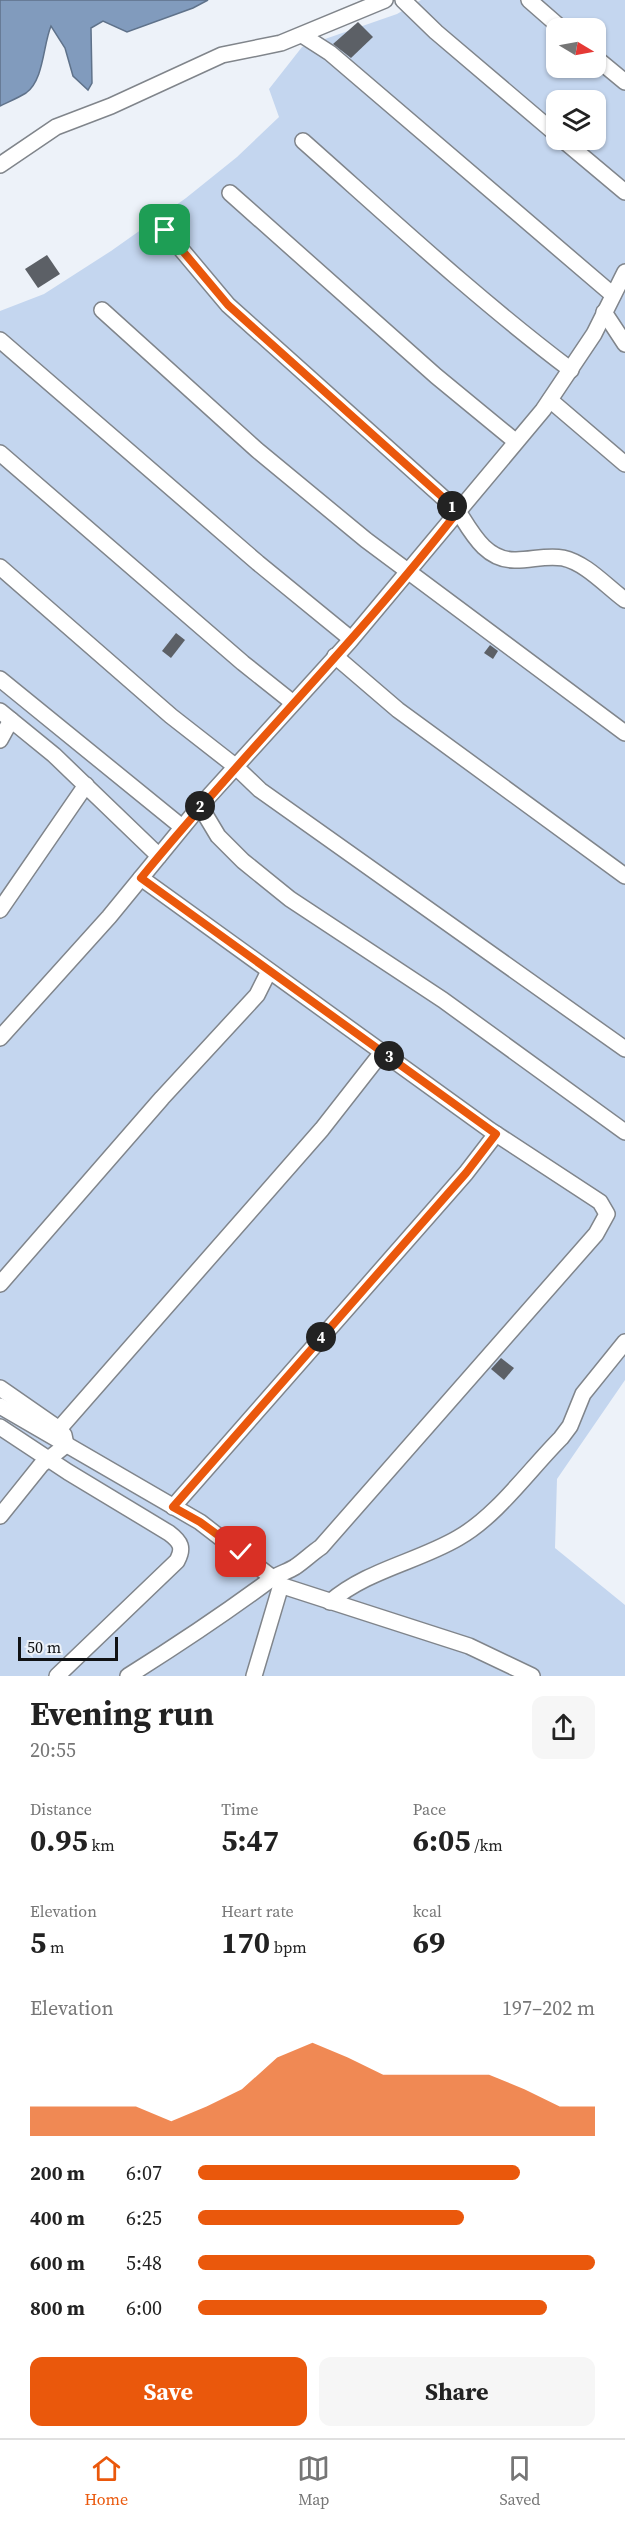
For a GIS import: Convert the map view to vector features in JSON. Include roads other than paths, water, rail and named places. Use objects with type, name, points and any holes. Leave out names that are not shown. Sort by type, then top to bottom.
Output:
[{"type":"street","points":[[0,165],[56,127],[111,106],[222,55],[281,43],[385,0]]},
{"type":"street","points":[[403,0],[436,32],[546,126]]},
{"type":"street","points":[[529,0],[550,18]]},
{"type":"street","points":[[302,35],[330,53],[613,295]]},
{"type":"street","points":[[606,66],[625,82]]},
{"type":"street","points":[[303,141],[424,248],[539,346],[571,370]]},
{"type":"street","points":[[574,150],[625,192]]},
{"type":"street","points":[[230,193],[427,368],[515,441]]},
{"type":"street","points":[[165,230],[228,305],[458,511],[477,541],[488,551],[500,558],[515,560],[545,556],[564,558],[581,566],[625,600]]},
{"type":"street","points":[[0,1038],[109,917],[235,766],[351,639],[550,400],[571,370],[625,272]]},
{"type":"street","points":[[102,310],[257,450],[407,573],[625,733]]},
{"type":"street","points":[[604,312],[625,344]]},
{"type":"street","points":[[0,339],[258,563],[351,639]]},
{"type":"street","points":[[550,400],[625,464]]},
{"type":"street","points":[[0,453],[243,663],[292,702]]},
{"type":"street","points":[[0,567],[171,716],[235,766],[260,790],[625,1048]]},
{"type":"street","points":[[335,656],[398,710],[625,876]]},
{"type":"street","points":[[0,679],[182,827]]},
{"type":"street","points":[[0,740],[5,716],[86,785],[159,856]]},
{"type":"street","points":[[0,910],[86,785]]},
{"type":"street","points":[[200,806],[218,836],[243,861],[290,899],[443,1000],[625,1132]]},
{"type":"street","points":[[128,1676],[277,1581],[321,1547],[596,1234],[607,1214],[600,1202],[496,1134],[141,878]]},
{"type":"street","points":[[0,1284],[162,1098],[257,995],[269,971]]},
{"type":"street","points":[[59,1429],[322,1128],[383,1051]]},
{"type":"street","points":[[173,1507],[466,1173],[496,1134]]},
{"type":"street","points":[[330,1602],[362,1581],[436,1550],[475,1527],[561,1438],[570,1426],[584,1394],[625,1342]]},
{"type":"street","points":[[0,1388],[59,1429],[64,1435],[66,1445]]},
{"type":"street","points":[[0,1406],[173,1507],[224,1540],[277,1581],[330,1602],[469,1646],[532,1676]]},
{"type":"street","points":[[0,1427],[169,1533],[177,1539],[182,1552],[177,1561],[57,1676]]},
{"type":"street","points":[[0,1516],[48,1458],[66,1445]]},
{"type":"street","points":[[254,1676],[277,1581]]}]
